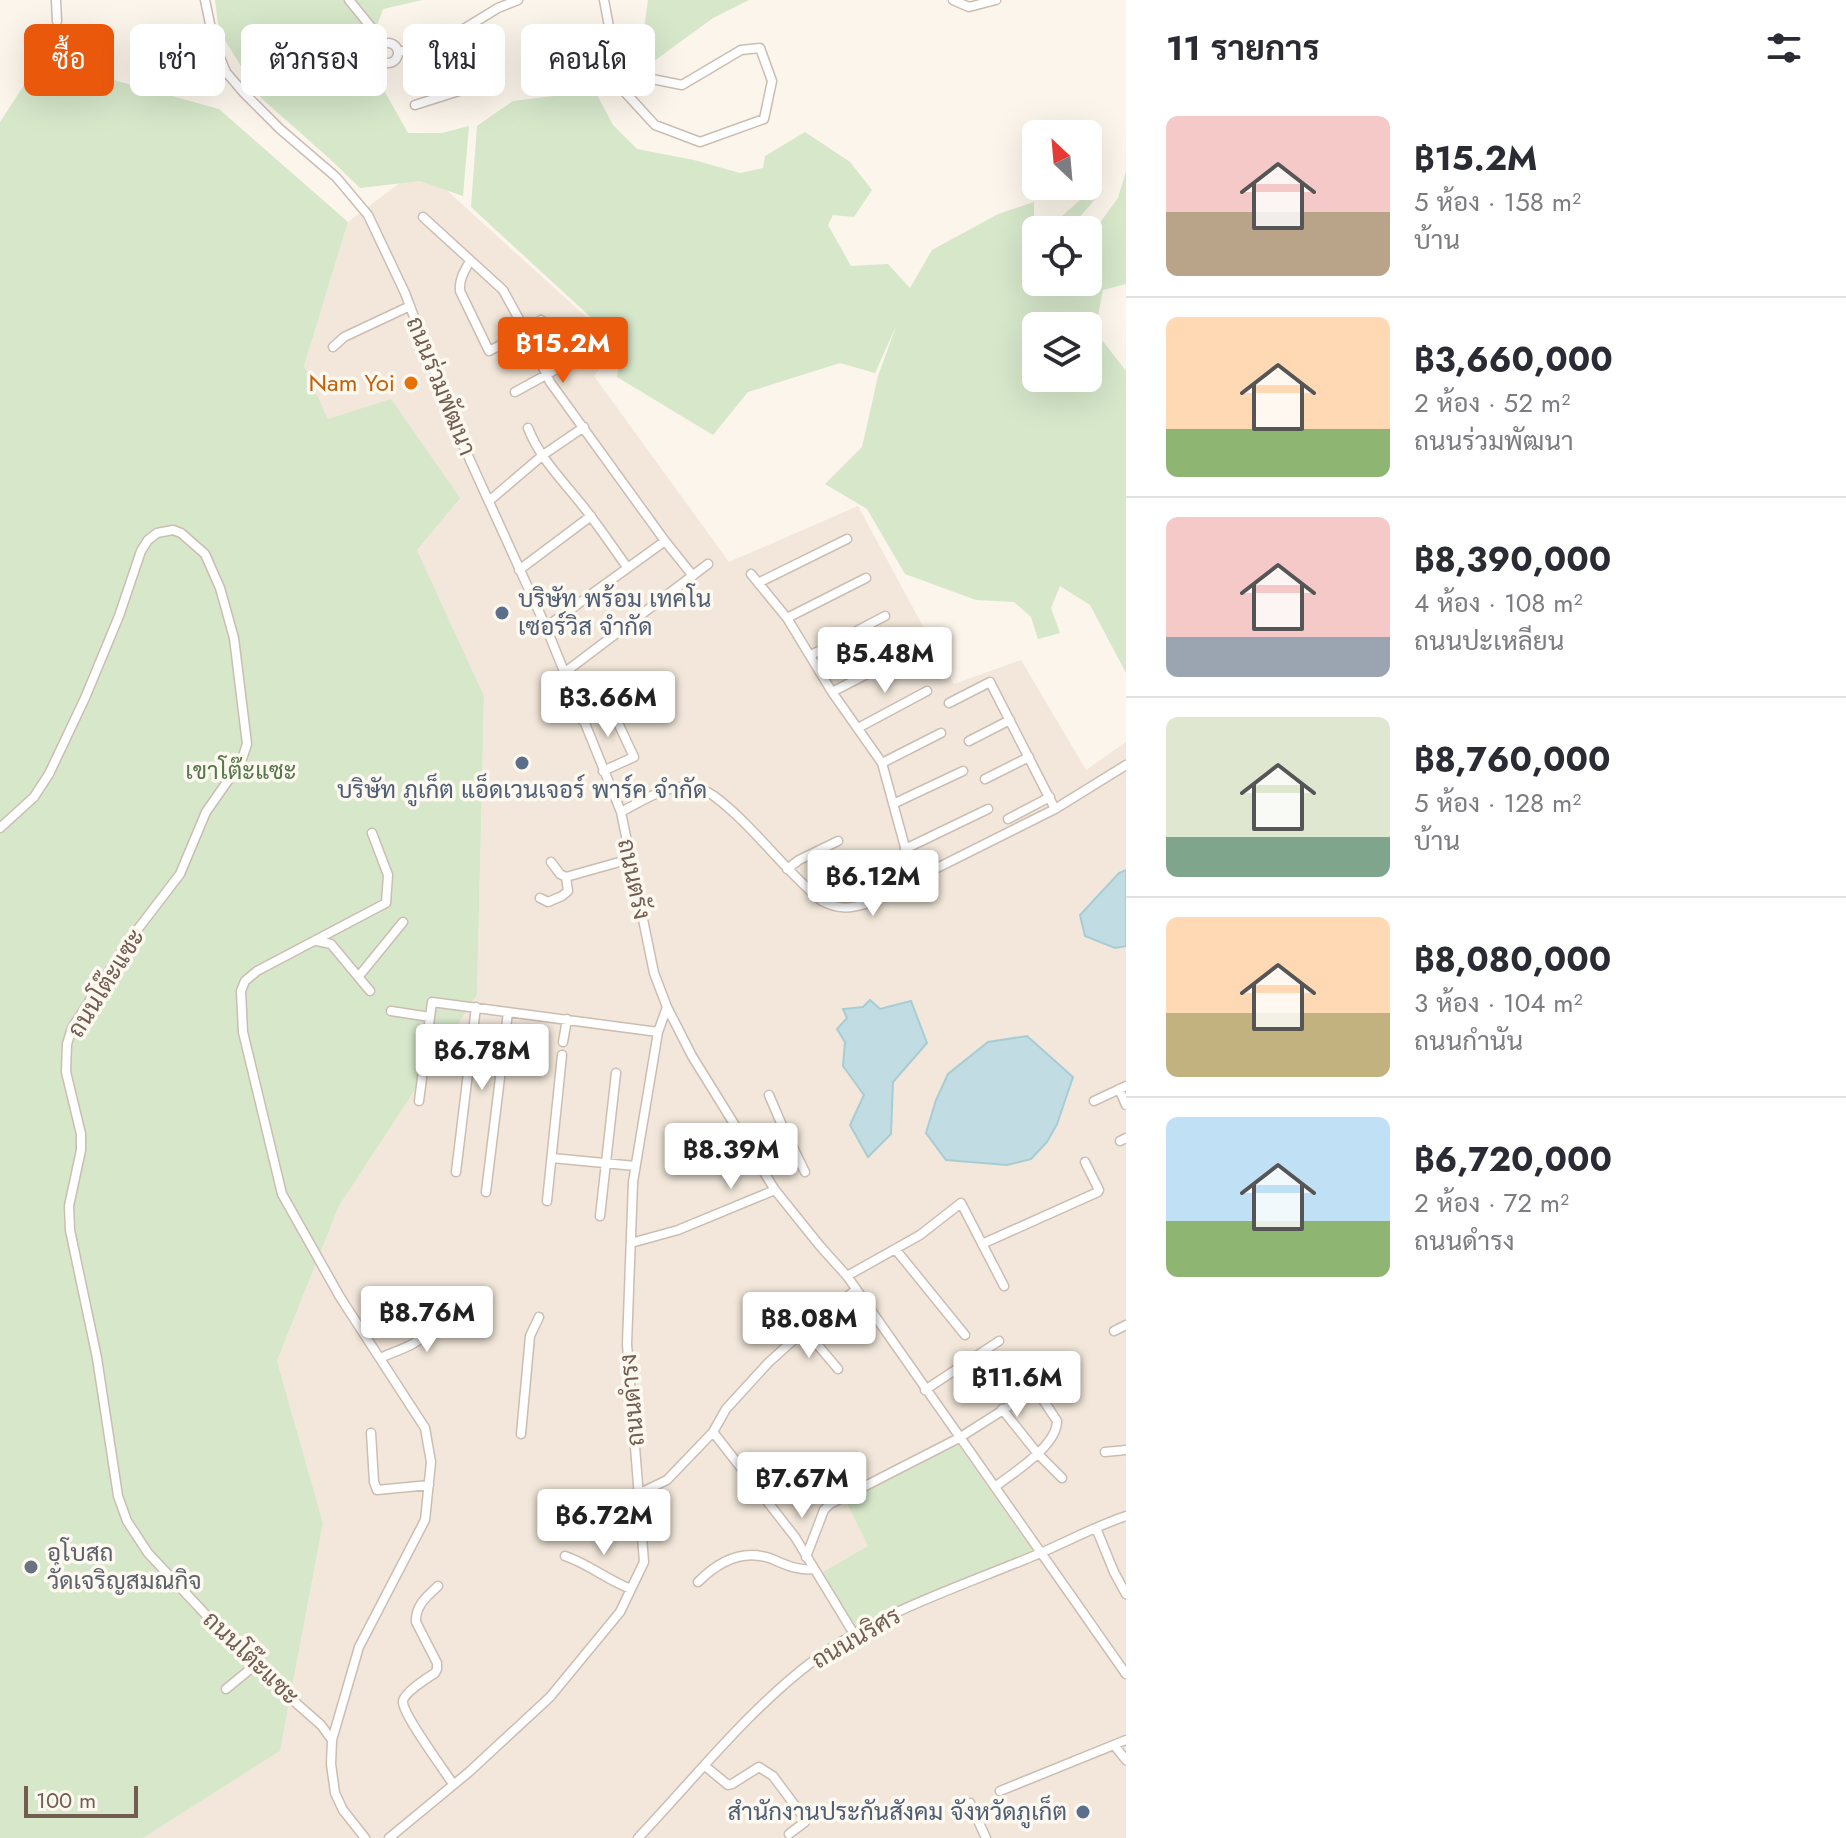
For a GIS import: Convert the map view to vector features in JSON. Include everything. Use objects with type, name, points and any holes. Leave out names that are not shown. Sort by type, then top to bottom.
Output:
[{"type":"street","points":[[56,0],[57,21]]},
{"type":"street","name":"ถนนร่วมพัฒนา","points":[[205,0],[214,43],[226,72],[280,129],[336,177],[368,215],[410,306],[459,436],[546,627],[621,812]]},
{"type":"street","points":[[349,0],[369,24]]},
{"type":"street","points":[[468,24],[497,4],[518,0]]},
{"type":"street","points":[[604,0],[609,24]]},
{"type":"street","points":[[953,0],[969,7],[996,0]]},
{"type":"street","points":[[387,43],[395,44],[399,52],[393,62],[387,63]]},
{"type":"street","points":[[628,96],[655,125],[700,142],[764,119],[772,81],[760,48],[741,50],[682,85],[655,80]]},
{"type":"street","points":[[399,52],[403,51]]},
{"type":"street","points":[[415,105],[443,96]]},
{"type":"street","points":[[423,217],[503,290],[550,382],[693,576]]},
{"type":"street","points":[[470,261],[462,275],[460,291],[489,351],[526,332],[541,320],[578,347],[566,364],[515,392]]},
{"type":"street","points":[[333,347],[344,337],[410,306]]},
{"type":"street","points":[[489,501],[543,455],[584,427]]},
{"type":"street","points":[[528,428],[543,455],[627,567]]},
{"type":"street","points":[[519,570],[591,516]]},
{"type":"street","name":"ถนนโต๊ะแซะ","points":[[0,828],[34,797],[49,774],[119,616],[141,551],[157,533],[173,530],[181,533],[205,554],[220,588],[234,638],[247,744],[241,762],[206,812],[180,874],[128,942],[72,1028],[67,1044],[66,1072],[81,1134],[81,1150],[69,1206],[70,1230],[97,1358],[118,1496],[127,1521],[148,1553],[254,1666],[321,1725],[332,1740]]},
{"type":"street","points":[[758,583],[847,539]]},
{"type":"street","points":[[546,627],[665,541]]},
{"type":"street","points":[[564,673],[708,564]]},
{"type":"street","points":[[751,574],[787,618],[832,692],[882,763],[914,880]]},
{"type":"street","points":[[787,618],[866,578]]},
{"type":"street","points":[[811,655],[885,616]]},
{"type":"street","points":[[832,692],[904,655]]},
{"type":"street","points":[[949,703],[990,682],[1055,809]]},
{"type":"street","points":[[858,728],[927,691]]},
{"type":"street","points":[[583,721],[611,708],[634,757],[603,771]]},
{"type":"street","points":[[969,741],[1010,720]]},
{"type":"street","points":[[882,763],[941,733]]},
{"type":"street","points":[[985,779],[1029,757]]},
{"type":"street","name":"ถนนตรัง","points":[[1126,765],[1055,809],[865,904],[844,909],[822,901],[734,813],[703,789],[690,786],[673,788],[621,812],[654,973],[692,1056],[775,1190],[847,1276],[1126,1674]]},
{"type":"street","points":[[893,804],[963,771]]},
{"type":"street","points":[[1008,819],[1050,797]]},
{"type":"street","points":[[905,849],[988,809]]},
{"type":"street","points":[[365,1838],[343,1810],[335,1793],[332,1740],[359,1647],[425,1520],[431,1462],[425,1428],[340,1297],[282,1194],[243,1032],[241,991],[245,981],[257,971],[386,903],[388,875],[372,833]]},
{"type":"street","points":[[787,869],[838,841]]},
{"type":"street","points":[[551,862],[566,877],[630,859]]},
{"type":"street","points":[[540,898],[551,901],[564,895],[568,891],[566,877]]},
{"type":"street","points":[[359,976],[403,922]]},
{"type":"street","points":[[316,941],[331,944],[370,991]]},
{"type":"street","points":[[419,1101],[432,1002],[658,1032]]},
{"type":"street","points":[[456,1172],[476,1007]]},
{"type":"street","name":"ถนนดำรง","points":[[389,1838],[469,1772],[550,1697],[620,1612],[644,1562],[627,1344],[631,1243],[635,1166],[658,1032],[667,1007]]},
{"type":"street","points":[[391,1011],[430,1017]]},
{"type":"street","points":[[486,1192],[508,1012]]},
{"type":"street","points":[[563,1042],[567,1019]]},
{"type":"street","points":[[547,1201],[562,1055]]},
{"type":"street","points":[[600,1216],[616,1073]]},
{"type":"street","points":[[1094,1101],[1122,1088],[1126,1105]]},
{"type":"street","points":[[769,1095],[805,1172]]},
{"type":"street","points":[[763,1171],[796,1154]]},
{"type":"street","points":[[552,1158],[635,1166]]},
{"type":"street","points":[[982,1244],[1098,1192],[1085,1162]]},
{"type":"street","points":[[631,1243],[678,1230],[775,1190]]},
{"type":"street","points":[[847,1276],[920,1235],[961,1203],[1004,1286]]},
{"type":"street","points":[[896,1250],[965,1335]]},
{"type":"street","points":[[640,1493],[667,1480],[713,1432],[726,1409],[769,1362],[856,1290]]},
{"type":"street","points":[[380,1358],[420,1339],[429,1329],[433,1313]]},
{"type":"street","points":[[521,1434],[530,1336],[539,1317]]},
{"type":"street","points":[[1114,1331],[1126,1325]]},
{"type":"street","points":[[805,1330],[838,1369]]},
{"type":"street","points":[[925,1390],[999,1341]]},
{"type":"street","points":[[806,1557],[824,1510],[830,1504],[959,1438],[1058,1375]]},
{"type":"street","points":[[995,1487],[1038,1454],[1055,1432],[1054,1415],[1036,1389]]},
{"type":"street","points":[[1002,1409],[1062,1478]]},
{"type":"street","points":[[713,1432],[795,1537],[854,1634]]},
{"type":"street","points":[[371,1433],[377,1490],[429,1485]]},
{"type":"street","points":[[1105,1452],[1126,1450]]},
{"type":"street","name":"ถนนนริศร","points":[[638,1838],[767,1701],[813,1661],[854,1634],[921,1602],[1126,1516]]},
{"type":"street","points":[[1096,1528],[1126,1594]]},
{"type":"street","points":[[565,1556],[631,1589]]},
{"type":"street","points":[[698,1582],[710,1571],[737,1556],[762,1556],[794,1568],[814,1569]]},
{"type":"street","points":[[438,1586],[423,1601],[416,1616],[437,1669],[407,1693],[403,1704],[453,1784]]},
{"type":"street","points":[[226,1689],[254,1666]]},
{"type":"street","points":[[1000,1791],[1126,1740]]},
{"type":"street","points":[[1114,1745],[1126,1760]]},
{"type":"street","points":[[705,1766],[728,1785],[759,1767],[773,1776],[805,1819],[789,1834]]},
{"type":"street","points":[[970,1803],[986,1838]]},
{"type":"shaded area","points":[[421,167],[616,344],[594,376],[729,562],[858,506],[954,684],[1021,660],[1086,770],[1126,742],[1126,1838],[143,1838],[280,1751],[323,1523],[277,1361],[339,1206],[477,995],[484,696],[417,550],[328,419],[304,366],[348,222]]},
{"type":"green space","points":[[215,0],[422,0],[383,9],[378,24],[241,24],[241,66],[225,41],[225,24],[218,24]]},
{"type":"green space","points":[[648,0],[749,0],[713,18],[655,60],[655,24],[645,24]]},
{"type":"green space","name":"เขาโต๊ะแซะ","points":[[114,80],[130,84],[130,96],[172,96],[219,109],[348,222],[304,366],[328,419],[391,399],[460,498],[417,550],[484,696],[477,995],[339,1206],[277,1361],[323,1523],[280,1751],[143,1838],[0,1838],[0,122],[24,85],[24,96],[114,96]]},
{"type":"green space","points":[[387,96],[408,133],[442,133],[469,126],[463,196],[420,181],[360,188],[261,98]]},
{"type":"green space","points":[[554,96],[598,96],[613,125],[637,149],[740,173],[763,168],[765,156],[805,132],[850,162],[872,190],[854,217],[833,215],[828,225],[851,266],[888,264],[910,288],[932,250],[998,214],[1034,202],[1034,216],[1022,216],[1022,296],[1102,296],[1099,312],[1022,312],[1022,392],[1102,392],[1102,340],[1126,371],[1126,673],[1090,605],[1060,586],[1051,608],[1060,633],[1038,639],[1031,617],[1014,602],[976,600],[905,574],[867,509],[825,484],[862,447],[878,376],[897,324],[875,373],[840,363],[748,392],[713,435],[617,377],[622,346],[471,207],[477,126],[513,101]]},
{"type":"green space","points":[[1126,171],[1126,284],[1103,290],[1102,295],[1102,220],[1118,198]]},
{"type":"green space","points":[[1080,200],[1095,200],[1081,216],[1062,216]]},
{"type":"green space","points":[[957,1443],[1033,1552],[854,1628],[820,1574],[868,1546],[845,1499]]},
{"type":"water","points":[[1126,870],[1126,946],[1115,948],[1085,936],[1080,915],[1119,873]]},
{"type":"water","points":[[870,1000],[880,1009],[911,1001],[927,1043],[893,1082],[891,1134],[868,1157],[850,1125],[864,1095],[843,1066],[845,1042],[837,1029],[847,1018],[843,1009],[863,1007]]},
{"type":"water","points":[[1027,1036],[1073,1077],[1057,1124],[1047,1142],[1031,1159],[1007,1165],[946,1160],[926,1133],[948,1074],[988,1042]]},
{"type":"place","name":"Nam Yoi","points":[[411,383]]},
{"type":"place","name":"บริษัท พร้อม เทคโน เซอร์วิส จำกัด","points":[[502,613]]},
{"type":"place","name":"บริษัท ภูเก็ต แอ็ดเวนเจอร์ พาร์ค จำกัด","points":[[522,763]]},
{"type":"place","name":"อุโบสถ วัดเจริญสมณกิจ","points":[[31,1567]]},
{"type":"place","name":"สำนักงานประกันสังคม จังหวัดภูเก็ต","points":[[1083,1812]]}]
